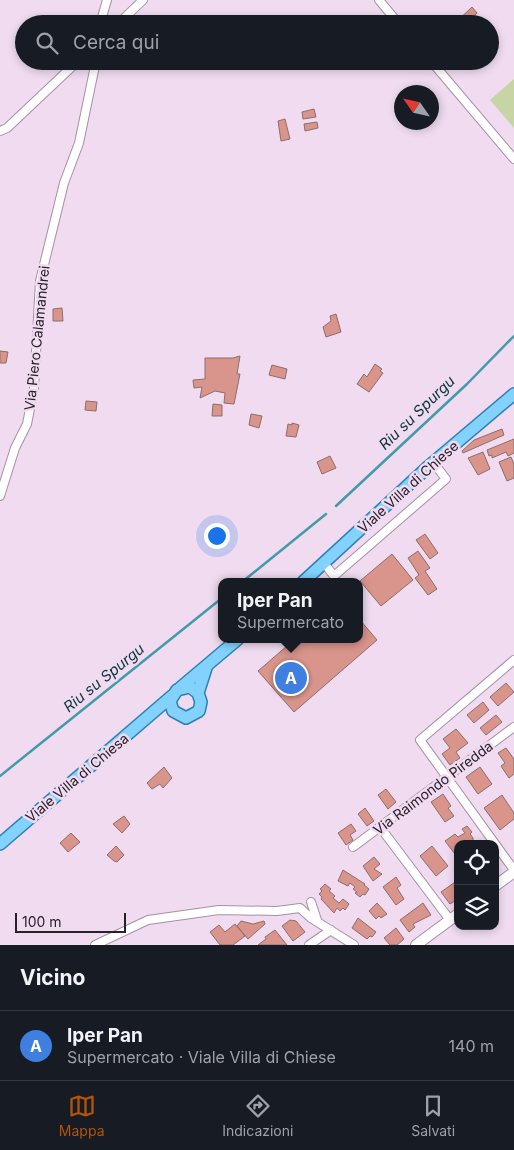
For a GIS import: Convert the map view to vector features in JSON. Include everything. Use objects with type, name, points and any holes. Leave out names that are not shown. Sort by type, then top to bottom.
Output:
[{"type":"main road","name":"Viale Villa di Chiese","points":[[307,578],[433,462],[514,394]]},
{"type":"main road","points":[[198,693],[206,668],[234,643]]},
{"type":"main road","name":"Viale Villa di Chiesa","points":[[0,844],[206,668]]},
{"type":"main road","points":[[154,712],[173,711],[181,717],[195,715],[202,702],[198,693],[190,688],[176,692],[173,711]]},
{"type":"street","points":[[103,15],[107,0]]},
{"type":"street","points":[[127,15],[143,0]]},
{"type":"street","points":[[379,0],[392,15]]},
{"type":"street","points":[[0,131],[6,128],[68,70]]},
{"type":"street","name":"Via Piero Calamandrei","points":[[0,496],[15,448],[27,424],[34,388],[40,281],[64,183],[79,143],[94,70]]},
{"type":"street","points":[[439,70],[514,158]]},
{"type":"street","points":[[324,563],[334,576],[446,479],[433,462]]},
{"type":"street","points":[[496,885],[514,871],[448,776],[420,740],[514,660]]},
{"type":"street","name":"Via Raimondo Piredda","points":[[353,847],[513,729]]},
{"type":"street","points":[[380,827],[454,917],[416,945]]},
{"type":"street","points":[[311,902],[317,920]]},
{"type":"street","points":[[95,945],[148,920],[224,910],[300,908],[354,945]]},
{"type":"street","points":[[309,945],[331,930]]},
{"type":"green space","points":[[514,79],[514,128],[490,100]]},
{"type":"building","points":[[472,7],[477,13],[475,15],[464,15]]},
{"type":"building","points":[[314,109],[316,117],[303,119],[302,112]]},
{"type":"building","points":[[285,119],[290,139],[281,141],[278,121]]},
{"type":"building","points":[[317,122],[318,128],[305,131],[304,124]]},
{"type":"building","points":[[62,308],[63,321],[53,321],[53,309]]},
{"type":"building","points":[[336,314],[341,332],[326,337],[323,327],[331,321],[330,316]]},
{"type":"building","points":[[0,351],[8,352],[6,363],[0,363]]},
{"type":"building","points":[[240,356],[237,374],[240,374],[234,404],[224,403],[225,393],[215,391],[200,398],[202,387],[194,388],[193,380],[205,379],[205,358],[233,358]]},
{"type":"building","points":[[375,364],[382,369],[380,371],[383,373],[369,392],[357,384],[364,374],[367,377]]},
{"type":"building","points":[[272,365],[287,369],[285,379],[269,375]]},
{"type":"building","points":[[86,401],[97,402],[96,411],[85,410]]},
{"type":"building","points":[[213,404],[222,405],[222,416],[212,416]]},
{"type":"building","points":[[251,414],[262,416],[259,428],[249,425]]},
{"type":"building","points":[[292,423],[299,425],[296,437],[286,436],[288,424],[292,425]]},
{"type":"building","points":[[502,429],[504,435],[463,453],[462,451],[474,440]]},
{"type":"building","points":[[514,439],[514,453],[508,456],[506,452],[492,458],[492,455],[489,456],[487,450]]},
{"type":"building","points":[[483,452],[490,469],[478,475],[468,458]]},
{"type":"building","points":[[330,456],[336,468],[322,474],[317,462]]},
{"type":"building","points":[[511,457],[514,464],[514,478],[507,481],[499,462]]},
{"type":"building","points":[[425,534],[438,553],[430,559],[416,540]]},
{"type":"building","points":[[418,551],[430,568],[425,571],[437,589],[428,595],[415,578],[419,575],[408,558]]},
{"type":"building","points":[[392,554],[413,580],[381,606],[363,585],[363,578]]},
{"type":"building","points":[[363,624],[377,640],[294,712],[258,671],[290,643],[363,643]]},
{"type":"building","points":[[506,683],[514,692],[498,706],[490,697]]},
{"type":"building","points":[[483,702],[489,710],[474,723],[467,715]]},
{"type":"building","points":[[496,715],[502,722],[486,735],[480,728]]},
{"type":"building","points":[[456,729],[468,743],[456,752],[460,758],[450,765],[442,754],[450,748],[443,739]]},
{"type":"building","points":[[506,748],[514,759],[514,774],[509,778],[501,766],[505,763],[498,753]]},
{"type":"building","points":[[164,767],[172,778],[163,788],[160,784],[152,789],[147,783]]},
{"type":"building","points":[[480,767],[492,784],[478,794],[466,777]]},
{"type":"building","points":[[386,789],[396,802],[388,809],[378,795]]},
{"type":"building","points":[[443,794],[451,806],[448,808],[454,816],[445,822],[431,802]]},
{"type":"building","points":[[502,795],[514,813],[514,819],[500,830],[484,808]]},
{"type":"building","points":[[365,808],[374,821],[367,826],[358,814]]},
{"type":"building","points":[[124,816],[130,824],[122,833],[113,824]]},
{"type":"building","points":[[351,824],[356,831],[350,835],[353,840],[346,845],[338,833]]},
{"type":"building","points":[[467,826],[472,832],[470,834],[473,840],[454,840],[454,853],[445,841],[455,834],[458,837],[465,833],[462,829]]},
{"type":"building","points":[[71,833],[80,842],[68,852],[60,843]]},
{"type":"building","points":[[116,846],[124,855],[117,862],[107,855]]},
{"type":"building","points":[[432,846],[448,866],[436,876],[420,856]]},
{"type":"building","points":[[374,857],[380,864],[374,869],[382,874],[373,881],[363,866]]},
{"type":"building","points":[[343,870],[365,884],[369,889],[365,895],[363,894],[360,897],[353,889],[355,887],[350,883],[348,886],[338,881]]},
{"type":"building","points":[[396,877],[401,885],[397,888],[404,899],[396,905],[383,887]]},
{"type":"building","points":[[454,883],[454,902],[450,904],[441,892]]},
{"type":"building","points":[[325,884],[335,896],[333,898],[339,903],[343,899],[349,904],[345,910],[343,908],[340,911],[337,908],[334,913],[321,899],[322,897],[319,894],[322,891],[320,889]]},
{"type":"building","points":[[377,903],[387,914],[376,919],[369,911]]},
{"type":"building","points":[[423,903],[431,915],[413,924],[415,927],[409,932],[400,920]]},
{"type":"building","points":[[358,918],[376,932],[372,937],[370,936],[367,939],[352,928]]},
{"type":"building","points":[[290,920],[296,921],[305,932],[293,941],[282,926]]},
{"type":"building","points":[[241,921],[253,924],[264,921],[265,924],[248,939],[237,926]]},
{"type":"building","points":[[235,924],[245,936],[233,945],[220,945],[210,932],[219,925],[225,932]]},
{"type":"building","points":[[396,928],[404,939],[397,945],[390,945],[384,938]]},
{"type":"building","points":[[275,930],[287,945],[258,945],[266,939],[265,937]]},
{"type":"waterway","name":"Riu su Spurgu","points":[[336,506],[467,384],[514,336]]},
{"type":"waterway","name":"Riu su Spurgu","points":[[247,578],[326,514]]},
{"type":"waterway","name":"Riu su Spurgu","points":[[0,776],[218,601]]},
{"type":"place","name":"Iper Pan","points":[[291,678]]}]
